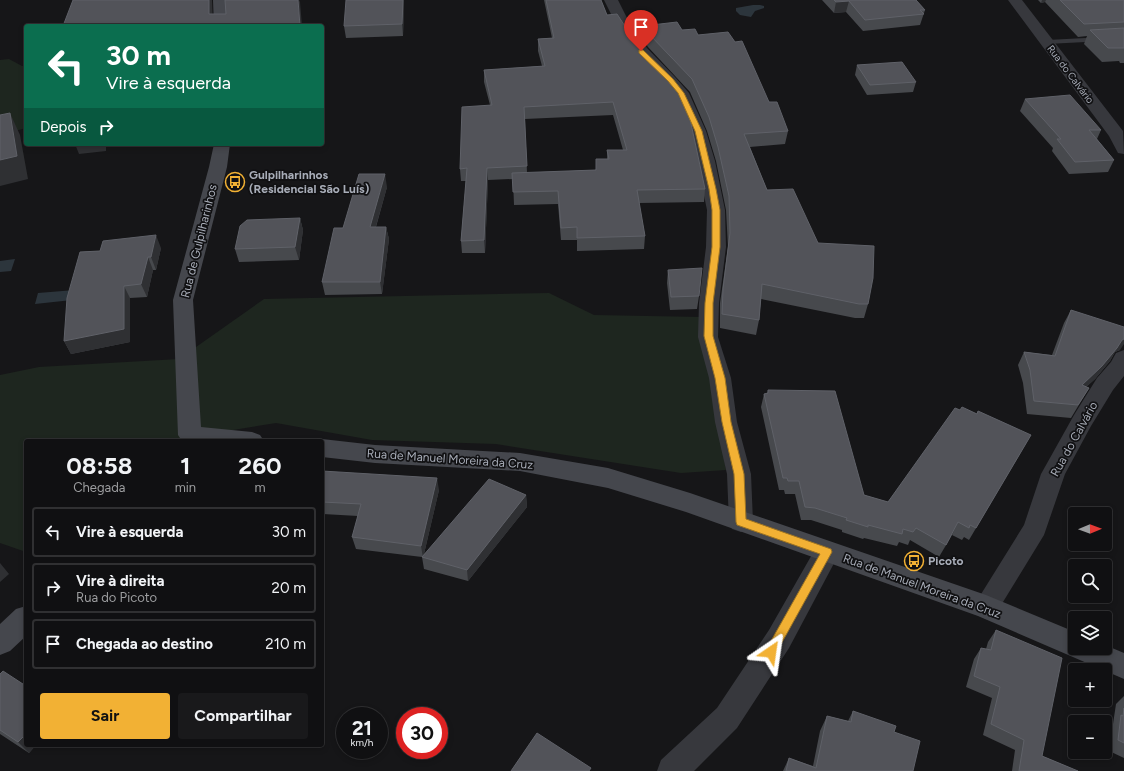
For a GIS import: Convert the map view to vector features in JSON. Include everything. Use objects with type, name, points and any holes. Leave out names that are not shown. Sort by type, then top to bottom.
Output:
[{"type":"street","points":[[220,0],[221,24]]},
{"type":"street","points":[[611,0],[621,20],[641,51],[681,93],[698,131],[706,161],[716,210],[716,247],[709,303],[708,336],[720,378],[726,422],[739,474],[741,522]]},
{"type":"street","name":"Rua do Calvário","points":[[1016,0],[1117,135],[1124,149]]},
{"type":"street","name":"Rua de Gulpilharinhos","points":[[188,438],[184,300],[218,166],[222,146]]},
{"type":"street","name":"Rua do Calvário","points":[[986,607],[1035,528],[1052,474],[1105,384],[1124,358]]},
{"type":"street","points":[[188,438],[209,439]]},
{"type":"street","name":"Rua de Manuel Moreira da Cruz","points":[[324,448],[375,454],[520,462],[608,478],[690,503],[986,607],[1068,642]]},
{"type":"street","points":[[672,771],[727,718],[779,638],[827,552]]},
{"type":"street","points":[[0,642],[24,620]]},
{"type":"street","points":[[1098,655],[1124,666]]},
{"type":"lane","points":[[1047,42],[1124,38]]},
{"type":"shaded area","points":[[753,5],[764,6],[764,8],[755,11],[751,17],[740,15],[736,11],[736,8]]},
{"type":"shaded area","points":[[9,59],[24,66],[24,129],[0,135],[0,60]]},
{"type":"shaded area","points":[[15,259],[11,271],[0,272],[0,261]]},
{"type":"shaded area","points":[[75,290],[72,300],[35,304],[38,293]]},
{"type":"shaded area","points":[[549,293],[594,315],[702,317],[726,470],[681,473],[496,444],[372,440],[276,423],[178,439],[24,439],[24,551],[0,543],[0,375],[39,367],[179,359],[264,299]]},
{"type":"building","points":[[73,0],[209,0],[209,14],[226,14],[225,0],[298,0],[300,24],[64,24]]},
{"type":"building","points":[[346,0],[403,0],[402,24],[344,26]]},
{"type":"building","points":[[546,0],[601,0],[607,15],[617,14],[636,43],[674,83],[690,119],[705,189],[637,190],[645,236],[577,238],[577,227],[561,228],[558,191],[513,192],[512,173],[596,170],[596,159],[609,159],[607,150],[627,150],[613,102],[524,107],[527,166],[487,168],[484,240],[461,241],[467,168],[460,169],[462,107],[492,105],[484,70],[545,66],[538,39],[554,38]]},
{"type":"building","points":[[834,0],[916,0],[925,10],[920,10],[924,14],[865,20],[849,1],[836,2]]},
{"type":"building","points":[[1060,0],[1124,0],[1124,22],[1084,24]]},
{"type":"building","points":[[677,22],[682,30],[695,29],[698,35],[728,32],[735,42],[742,41],[769,102],[777,102],[788,131],[744,134],[767,190],[793,189],[818,243],[874,246],[873,278],[868,304],[859,304],[762,284],[759,320],[722,314],[723,289],[730,233],[729,196],[718,147],[709,117],[692,79],[643,26]]},
{"type":"building","points":[[1124,28],[1124,48],[1108,48],[1090,30]]},
{"type":"building","points":[[902,62],[916,82],[870,85],[857,65]]},
{"type":"building","points":[[1070,95],[1101,130],[1089,130],[1114,160],[1075,162],[1057,139],[1061,139],[1025,99]]},
{"type":"building","points":[[10,113],[17,156],[0,160],[0,115]]},
{"type":"building","points":[[359,174],[385,174],[370,227],[386,227],[380,282],[322,282],[334,228],[343,228]]},
{"type":"building","points":[[300,218],[295,247],[235,249],[240,226],[247,220]]},
{"type":"building","points":[[156,235],[151,257],[148,257],[141,284],[124,286],[124,329],[64,341],[67,298],[80,252],[100,251],[103,241]]},
{"type":"building","points":[[702,268],[699,296],[671,297],[668,270]]},
{"type":"building","points":[[1071,310],[1124,327],[1124,339],[1102,366],[1082,385],[1089,388],[1078,405],[1034,401],[1030,370],[1024,352],[1055,356]]},
{"type":"building","points":[[768,390],[835,391],[864,495],[888,502],[955,408],[960,410],[962,407],[977,414],[978,411],[1031,435],[976,528],[970,525],[969,528],[958,522],[946,545],[916,528],[913,532],[903,529],[902,534],[868,525],[868,527],[846,520],[847,518],[815,508],[805,507],[799,481],[788,481],[787,478],[783,478],[764,394],[768,393]]},
{"type":"building","points":[[324,471],[437,478],[421,546],[352,537],[361,504],[324,502]]},
{"type":"building","points":[[489,479],[526,495],[467,570],[422,557]]},
{"type":"building","points":[[996,630],[1062,658],[1042,756],[1078,771],[1019,771],[1024,740],[991,724],[1000,687],[974,676],[981,648],[991,650]]},
{"type":"building","points":[[3,671],[24,685],[24,736],[18,742],[0,730],[0,674]]},
{"type":"building","points":[[1124,708],[1124,743],[1118,740],[1121,715],[1123,716]]},
{"type":"building","points":[[853,711],[896,726],[894,732],[920,741],[913,771],[786,771],[789,758],[816,768],[827,716],[851,722]]},
{"type":"building","points":[[537,733],[591,768],[589,771],[511,771]]},
{"type":"place","name":"Gulpilharinhos (Residencial São Luís)","points":[[235,182]]},
{"type":"place","name":"Picoto","points":[[914,561]]},
{"type":"route","points":[[641,51],[681,93],[698,131],[713,189],[716,210],[716,247],[709,303],[708,336],[720,378],[726,422],[739,474],[741,522],[827,552],[771,652]]}]
